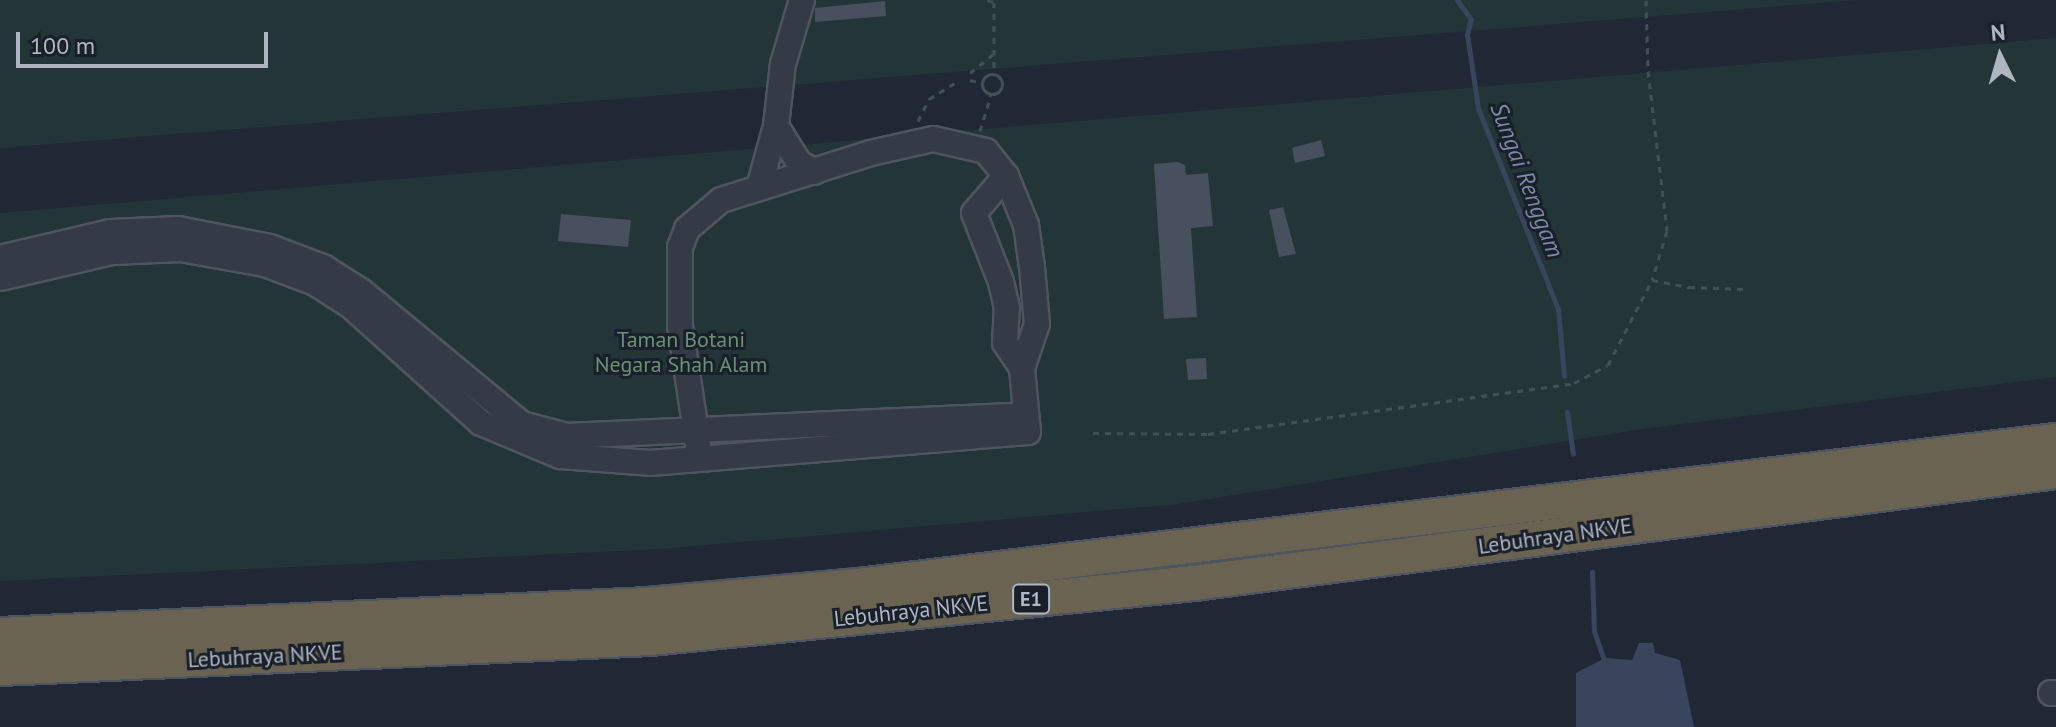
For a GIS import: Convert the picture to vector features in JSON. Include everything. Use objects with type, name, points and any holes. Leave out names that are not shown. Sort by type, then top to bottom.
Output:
[{"type":"highway","name":"Lebuhraya NKVE","points":[[0,635],[618,606],[867,585],[2056,441]]},
{"type":"highway","name":"Lebuhraya NKVE","points":[[0,668],[650,638],[1194,583],[2056,471]]},
{"type":"street","points":[[760,184],[776,126],[775,100],[802,0]]},
{"type":"street","points":[[776,126],[799,163],[815,172]]},
{"type":"street","points":[[0,278],[113,252],[180,249],[265,264],[315,283],[351,306],[481,423],[511,439],[560,456],[650,463],[700,459],[1028,432],[1022,368],[1037,324],[1026,225],[1006,176],[975,146],[947,139],[918,141],[815,172],[760,184],[721,200],[687,229],[680,247],[680,326],[700,459]]},
{"type":"street","points":[[1006,176],[974,213],[1007,308],[1005,343],[1022,368]]},
{"type":"street","points":[[0,258],[138,231],[178,229],[270,247],[323,267],[361,291],[522,424],[567,436],[608,438],[695,428],[1026,415]]},
{"type":"path","points":[[982,83],[994,74],[997,51],[994,2],[987,0]]},
{"type":"path","points":[[1093,433],[1208,434],[1574,383],[1608,365],[1652,280],[1667,231],[1649,85],[1646,0]]},
{"type":"path","points":[[970,73],[997,51]]},
{"type":"path","points":[[975,146],[991,95],[1002,83],[994,74]]},
{"type":"path","points":[[918,141],[918,122],[929,99],[960,80]]},
{"type":"path","points":[[970,80],[982,83],[991,95]]},
{"type":"path","points":[[1652,280],[1745,289]]},
{"type":"green space","points":[[0,0],[1857,0],[0,148]]},
{"type":"green space","name":"Taman Botani Negara Shah Alam","points":[[2056,38],[2056,377],[1642,429],[1178,504],[660,549],[0,581],[0,213]]},
{"type":"water","points":[[1639,643],[1653,643],[1655,653],[1680,660],[1694,727],[1576,727],[1576,673],[1605,658],[1632,660]]},
{"type":"building","points":[[885,1],[886,16],[815,22],[815,8]]},
{"type":"building","points":[[1321,140],[1325,156],[1295,163],[1292,148]]},
{"type":"building","points":[[1178,162],[1185,165],[1186,175],[1208,173],[1213,226],[1191,228],[1197,317],[1164,319],[1154,164]]},
{"type":"building","points":[[1283,207],[1296,254],[1279,257],[1269,210]]},
{"type":"building","points":[[561,214],[631,220],[628,247],[558,241]]},
{"type":"building","points":[[1206,358],[1207,379],[1188,380],[1186,359]]},
{"type":"waterway","name":"Sungai Renggam","points":[[1457,0],[1471,19],[1467,34],[1478,108],[1558,309],[1564,376]]},
{"type":"waterway","name":"Sungai Renggam","points":[[1567,412],[1573,454]]},
{"type":"waterway","name":"Sungai Renggam","points":[[1592,572],[1594,631],[1606,665]]}]
